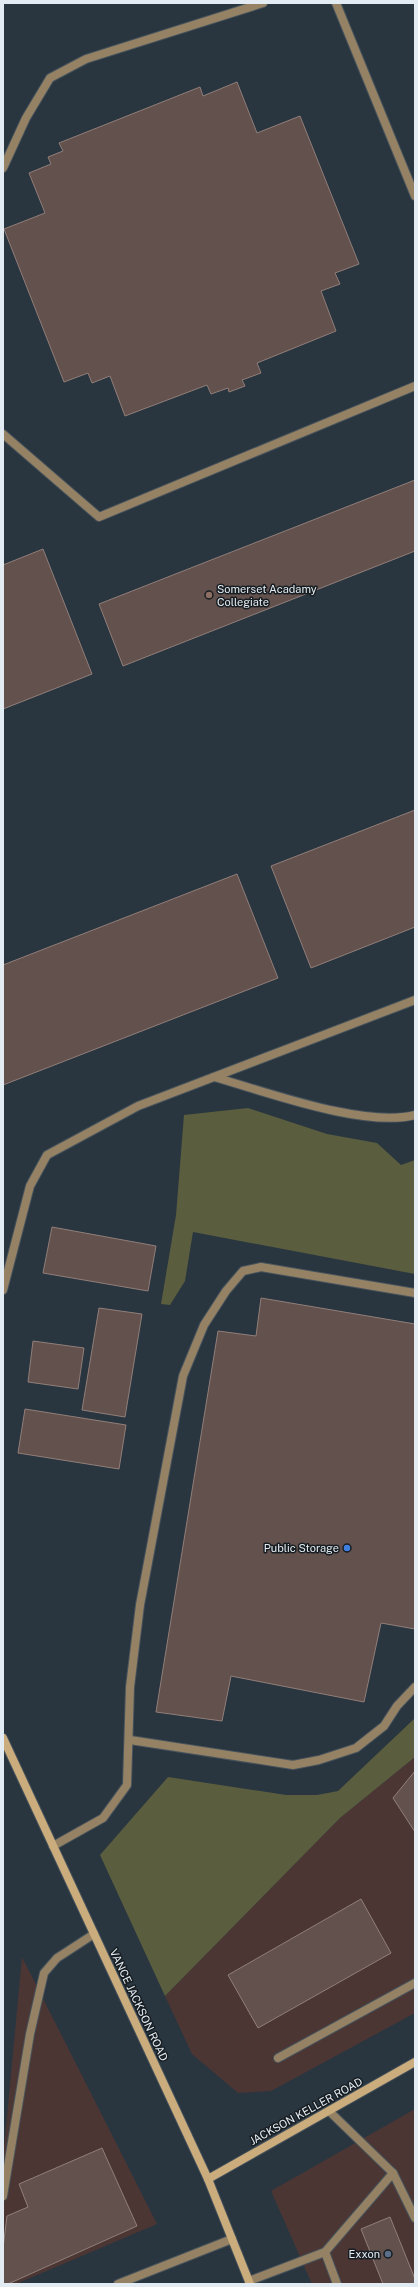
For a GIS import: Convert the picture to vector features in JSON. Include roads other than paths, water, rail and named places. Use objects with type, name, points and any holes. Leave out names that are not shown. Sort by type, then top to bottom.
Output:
[{"type":"main road","name":"VANCE JACKSON ROAD","points":[[3,1738],[208,2179],[249,2282]]},
{"type":"main road","name":"JACKSON KELLER ROAD","points":[[208,2179],[415,2062]]},
{"type":"lane","points":[[3,168],[26,118],[50,78],[86,59],[263,3]]},
{"type":"lane","points":[[336,3],[415,196]]},
{"type":"lane","points":[[3,434],[99,517],[415,386]]},
{"type":"lane","points":[[3,1290],[30,1186],[47,1155],[138,1106],[415,1000]]},
{"type":"lane","points":[[214,1077],[345,1114],[402,1118],[415,1115]]},
{"type":"lane","points":[[53,1846],[103,1818],[127,1785],[130,1740],[130,1687],[140,1606],[184,1376],[204,1324],[226,1291],[243,1271],[261,1267],[415,1293]]},
{"type":"lane","points":[[130,1740],[293,1765],[319,1760],[356,1748],[384,1726],[397,1706],[415,1687]]},
{"type":"lane","points":[[3,2196],[30,2034],[44,1973],[57,1958],[94,1934]]},
{"type":"lane","points":[[278,2058],[415,1983]]},
{"type":"lane","points":[[329,2111],[393,2173],[415,2218]]},
{"type":"lane","points":[[249,2282],[324,2252],[393,2173]]},
{"type":"lane","points":[[118,2284],[232,2239]]},
{"type":"lane","points":[[324,2252],[337,2284]]},
{"type":"place","name":"Somerset Acadamy Collegiate","points":[[209,595]]},
{"type":"place","name":"Public Storage","points":[[347,1548]]},
{"type":"place","name":"Exxon","points":[[388,2254]]}]
